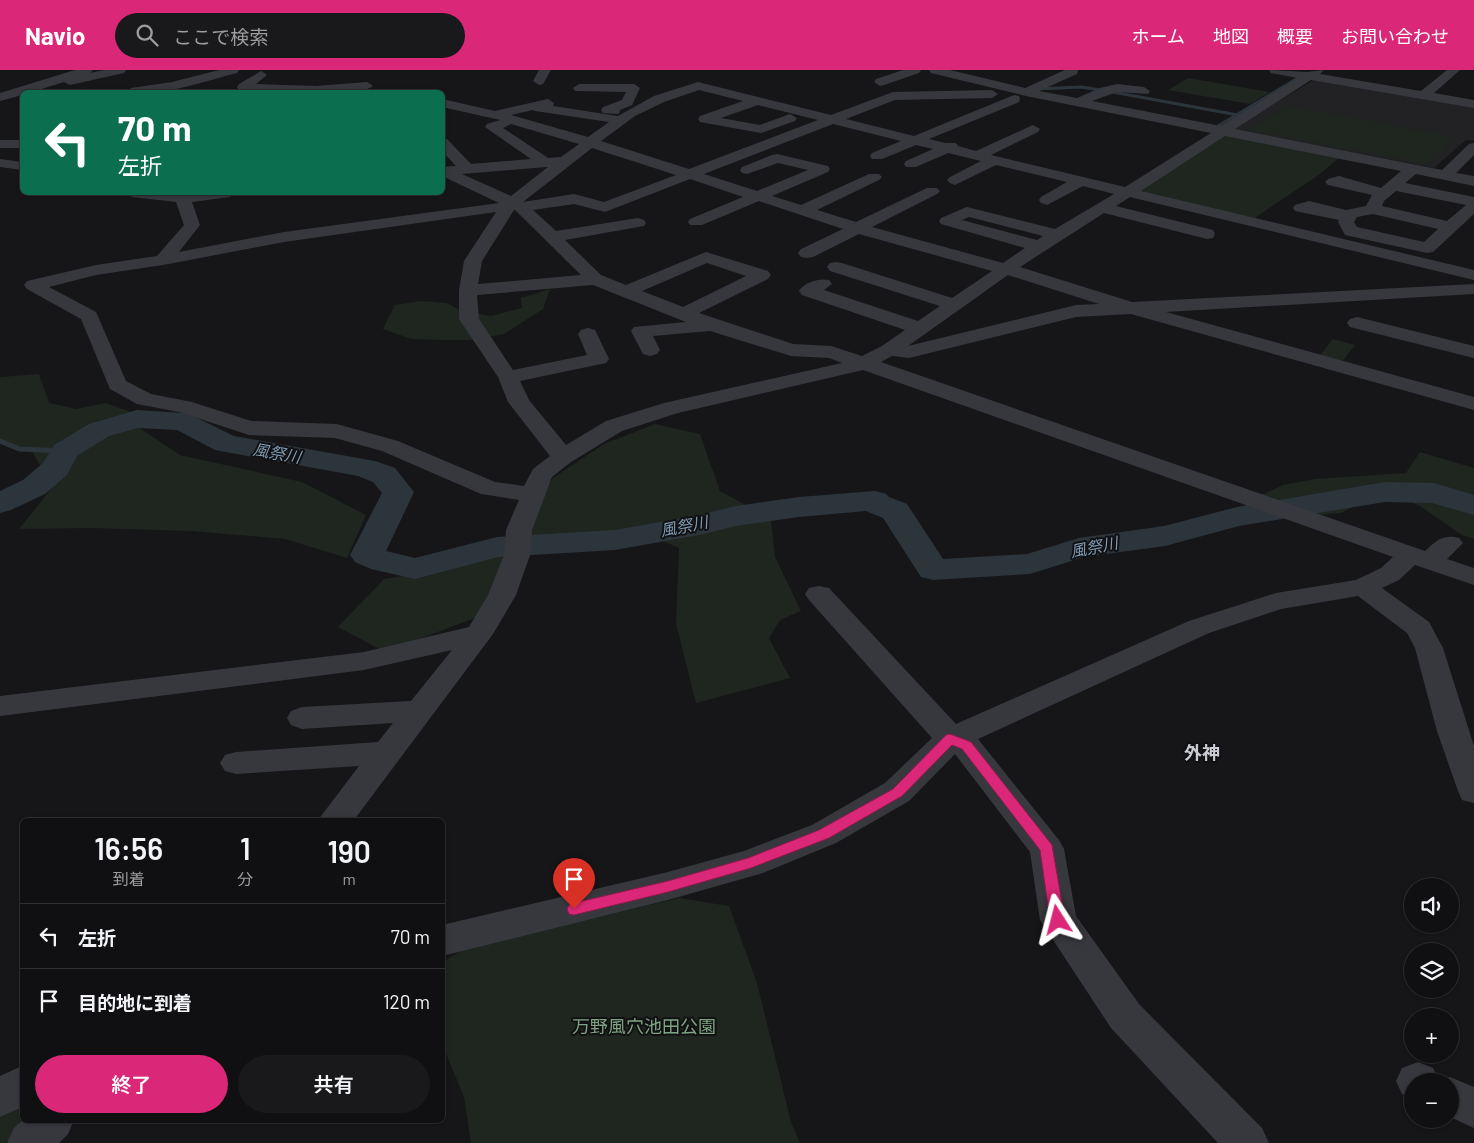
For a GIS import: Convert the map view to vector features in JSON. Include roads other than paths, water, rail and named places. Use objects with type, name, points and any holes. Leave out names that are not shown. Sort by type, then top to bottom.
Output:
[{"type":"street","points":[[62,78],[120,70]]},
{"type":"street","points":[[145,90],[172,86],[235,70],[266,75],[243,87],[367,86]]},
{"type":"street","points":[[876,77],[896,77],[915,70]]},
{"type":"street","points":[[935,70],[1026,92],[1221,132],[1474,180]]},
{"type":"street","points":[[1275,70],[1313,73],[1474,104]]},
{"type":"street","points":[[1424,95],[1454,70]]},
{"type":"street","points":[[877,156],[1013,102],[1026,92],[1073,71]]},
{"type":"street","points":[[26,88],[82,72]]},
{"type":"street","points":[[337,818],[479,634],[502,595],[541,474],[562,457],[614,426],[672,408],[862,364],[889,350],[1039,246],[1103,208],[1313,73]]},
{"type":"street","points":[[62,78],[84,90],[94,89]]},
{"type":"street","points":[[562,457],[519,402],[508,377],[469,319],[468,290],[474,261],[514,205],[565,161],[625,117],[659,99],[699,82],[756,101],[831,120],[1474,275]]},
{"type":"street","points":[[1079,102],[1111,87],[1144,91]]},
{"type":"street","points":[[579,88],[634,88],[627,102],[608,110],[625,117]]},
{"type":"street","points":[[0,97],[20,90]]},
{"type":"street","points":[[533,494],[490,490],[390,446],[336,431],[249,428],[184,407],[145,399],[117,384],[88,316],[33,285],[96,270],[163,260],[284,237],[514,205],[574,199],[605,207],[892,96],[1026,92]]},
{"type":"street","points":[[973,105],[998,93]]},
{"type":"street","points":[[756,101],[705,119],[761,129],[803,113]]},
{"type":"street","points":[[445,104],[496,115],[589,142],[801,211],[1006,269],[1128,307],[1470,396]]},
{"type":"street","points":[[469,121],[541,105],[625,117]]},
{"type":"street","points":[[514,121],[492,126],[546,163]]},
{"type":"street","points":[[977,156],[1033,129]]},
{"type":"street","points":[[911,164],[964,140]]},
{"type":"street","points":[[0,144],[20,144]]},
{"type":"street","points":[[1446,174],[1474,147]]},
{"type":"street","points":[[448,154],[467,169]]},
{"type":"street","points":[[648,161],[666,154]]},
{"type":"street","points":[[659,202],[777,158],[823,169],[696,222]]},
{"type":"street","points":[[955,180],[994,160]]},
{"type":"street","points":[[445,171],[565,161]]},
{"type":"street","points":[[0,163],[20,166]]},
{"type":"street","points":[[1373,209],[1377,199],[1386,190],[1414,168]]},
{"type":"street","points":[[1020,178],[1035,170]]},
{"type":"street","points":[[445,172],[514,205],[552,237],[595,279],[683,314],[791,350],[831,352],[1474,577]]},
{"type":"street","points":[[801,211],[874,178]]},
{"type":"street","points":[[1047,200],[1081,181]]},
{"type":"street","points":[[1386,190],[1474,204]]},
{"type":"street","points":[[807,253],[932,191]]},
{"type":"street","points":[[158,195],[184,198],[207,195]]},
{"type":"street","points":[[163,260],[192,225],[184,198]]},
{"type":"street","points":[[1450,227],[1373,209],[1351,214],[1346,222],[1351,231],[1427,248],[1450,227],[1474,204]]},
{"type":"street","points":[[765,213],[783,205]]},
{"type":"street","points":[[1103,208],[1207,234]]},
{"type":"street","points":[[1039,246],[947,221],[967,212],[1057,235]]},
{"type":"street","points":[[552,237],[638,223]]},
{"type":"street","points":[[627,291],[706,257],[762,275],[683,314]]},
{"type":"street","points":[[836,268],[953,304]]},
{"type":"street","points":[[468,290],[595,279]]},
{"type":"street","points":[[655,280],[673,286]]},
{"type":"street","points":[[823,284],[808,291],[919,328]]},
{"type":"street","points":[[889,350],[908,352],[1076,311],[1474,289]]},
{"type":"street","points":[[1442,291],[1474,300]]},
{"type":"street","points":[[692,294],[710,300]]},
{"type":"street","points":[[1357,323],[1474,352]]},
{"type":"street","points":[[650,350],[641,331],[712,325]]},
{"type":"street","points":[[508,377],[600,359],[588,334]]},
{"type":"street","points":[[445,941],[668,886],[751,863],[824,834],[897,792],[950,739],[1199,627],[1276,601],[1363,587],[1450,543]]},
{"type":"street","points":[[1363,587],[1419,628],[1429,648],[1453,731],[1474,791]]},
{"type":"street","points":[[819,594],[950,739],[966,746],[1047,849],[1058,920],[1125,1016],[1247,1143]]},
{"type":"street","points":[[0,706],[364,661],[479,634]]},
{"type":"street","points":[[302,718],[419,711]]},
{"type":"street","points":[[236,764],[386,753]]},
{"type":"street","points":[[0,1098],[20,1087]]},
{"type":"street","points":[[1459,1100],[1474,1108]]},
{"type":"street","points":[[28,1143],[50,1123]]},
{"type":"waterway","points":[[1237,115],[1301,76]]},
{"type":"waterway","points":[[1036,89],[1081,87],[1101,90]]},
{"type":"waterway","points":[[1107,91],[1237,115]]},
{"type":"waterway","points":[[1213,129],[1237,115]]},
{"type":"waterway","name":"風祭川","points":[[0,503],[34,487],[56,468],[65,451],[99,430],[137,419],[183,422],[226,444],[364,468],[384,475],[398,492],[367,555],[383,562],[415,569],[497,547],[615,540],[699,525],[736,516],[799,507],[875,501],[874,503],[895,511],[933,570],[1030,564],[1079,548],[1165,536],[1237,517],[1385,492],[1434,493],[1474,505]]},
{"type":"waterway","points":[[0,441],[19,449],[65,451]]},
{"type":"district","name":"外神","points":[[1202,753]]},
{"type":"park label","name":"万野風穴池田公園","points":[[644,1027]]}]
